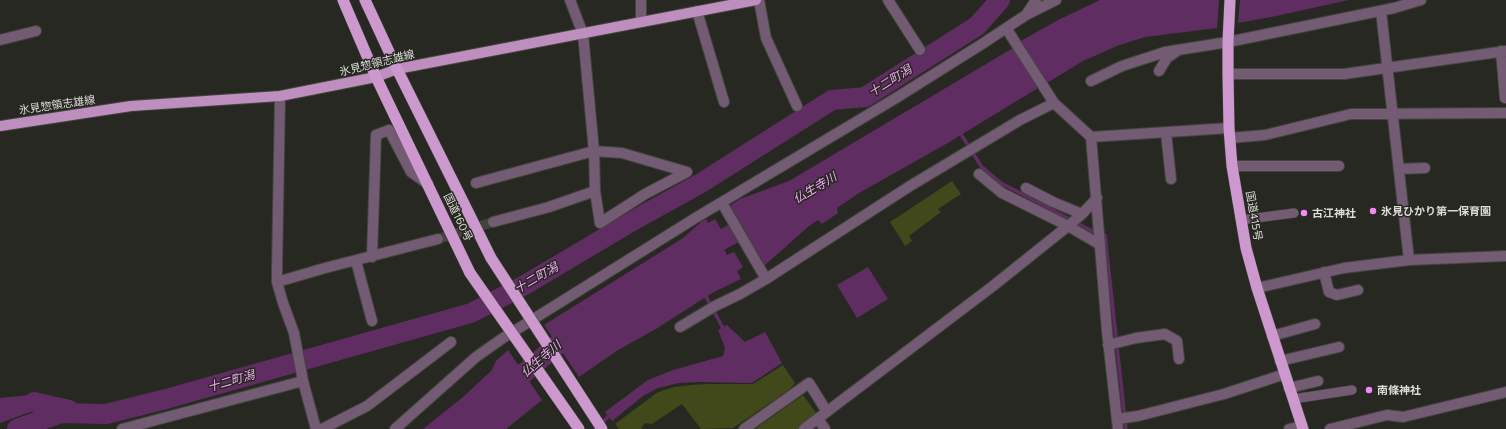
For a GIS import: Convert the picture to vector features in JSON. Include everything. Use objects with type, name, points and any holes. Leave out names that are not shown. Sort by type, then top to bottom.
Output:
[{"type":"highway","name":"国道160号","points":[[343,0],[376,77],[470,272],[579,429]]},
{"type":"highway","name":"国道160号","points":[[365,0],[397,69],[491,258],[602,429]]},
{"type":"highway","name":"国道415号","points":[[1230,0],[1228,30],[1229,133],[1232,166],[1241,220],[1246,248],[1257,288],[1302,427]]},
{"type":"main road","name":"氷見惣領志雄線","points":[[0,126],[131,106],[280,96],[376,77],[397,69],[757,0]]},
{"type":"street","points":[[476,183],[594,151],[622,153],[688,172],[645,194],[600,223],[595,191],[594,151],[583,34],[570,0]]},
{"type":"street","points":[[641,0],[641,22]]},
{"type":"street","points":[[757,0],[766,38],[797,106]]},
{"type":"street","points":[[888,0],[920,50]]},
{"type":"street","points":[[1026,15],[1036,0]]},
{"type":"street","points":[[395,429],[476,357],[556,303],[722,203],[770,172],[896,98],[1026,15],[1056,0]]},
{"type":"street","points":[[1091,81],[1122,66],[1165,52],[1228,42],[1381,11],[1421,0]]},
{"type":"street","points":[[698,11],[724,102]]},
{"type":"street","points":[[1381,11],[1409,260]]},
{"type":"street","points":[[1006,28],[1051,100],[1091,137],[1097,198],[1099,244],[1116,426],[1138,416],[1224,394],[1285,374]]},
{"type":"street","points":[[0,40],[36,31]]},
{"type":"street","points":[[1159,71],[1167,58],[1178,50]]},
{"type":"street","points":[[1228,74],[1344,74],[1503,51],[1506,98]]},
{"type":"street","points":[[280,96],[277,263],[278,282],[283,303],[294,333],[303,381],[316,429]]},
{"type":"street","points":[[680,327],[715,306],[766,279],[833,234],[1051,100]]},
{"type":"street","points":[[1091,137],[1166,133],[1229,133],[1265,135],[1351,114],[1506,114]]},
{"type":"street","points":[[372,257],[376,134],[388,130],[411,172],[428,184]]},
{"type":"street","points":[[1166,133],[1171,180]]},
{"type":"street","points":[[1232,166],[1339,166]]},
{"type":"street","points":[[1399,169],[1425,168]]},
{"type":"street","points":[[979,174],[1002,193],[1068,226],[1099,244]]},
{"type":"street","points":[[1026,188],[1053,202],[1082,214]]},
{"type":"street","points":[[492,222],[549,207],[595,191]]},
{"type":"street","points":[[804,429],[993,286],[1068,226],[1097,198]]},
{"type":"street","points":[[722,203],[766,279]]},
{"type":"street","points":[[1241,220],[1294,213]]},
{"type":"street","points":[[278,282],[325,268],[438,239]]},
{"type":"street","points":[[1257,288],[1344,268],[1409,260],[1506,256]]},
{"type":"street","points":[[356,261],[372,321]]},
{"type":"street","points":[[1324,272],[1330,292],[1337,295],[1358,290]]},
{"type":"street","points":[[1272,336],[1315,324]]},
{"type":"street","points":[[1108,345],[1136,338],[1165,334],[1177,341],[1179,359]]},
{"type":"street","points":[[322,429],[367,406],[451,342]]},
{"type":"street","points":[[1280,361],[1339,347]]},
{"type":"street","points":[[122,429],[303,381]]},
{"type":"street","points":[[1289,388],[1318,381]]},
{"type":"street","points":[[747,428],[809,383],[827,412]]},
{"type":"street","points":[[1293,399],[1352,390]]},
{"type":"street","points":[[1330,429],[1387,415],[1403,417],[1506,392]]},
{"type":"street","points":[[818,419],[825,429]]},
{"type":"street","points":[[1289,429],[1302,427]]},
{"type":"green space","points":[[952,181],[961,194],[938,209],[941,212],[909,236],[912,241],[905,246],[890,222]]},
{"type":"green space","points":[[783,365],[795,383],[790,389],[733,428],[701,429],[682,404],[652,424],[645,423],[641,428],[643,429],[619,429],[615,424],[658,392],[674,387],[690,385],[753,384]]},
{"type":"green space","points":[[803,395],[817,414],[798,429],[755,429]]},
{"type":"water","points":[[1100,0],[1219,0],[1217,28],[1145,37],[1117,46],[1083,61],[1047,83],[1019,42],[1058,20]]},
{"type":"water","points":[[1240,0],[1349,0],[1238,23]]},
{"type":"water","points":[[1013,48],[1038,88],[946,144],[859,193],[837,208],[838,213],[822,224],[818,220],[809,226],[763,267],[728,207],[740,199],[789,181]]},
{"type":"water","points":[[706,219],[708,223],[715,219],[724,235],[719,239],[727,255],[734,252],[743,267],[737,271],[741,279],[712,293],[656,329],[618,350],[579,377],[544,325],[683,238]]},
{"type":"water","points":[[868,267],[888,299],[857,318],[837,285]]},
{"type":"water","points":[[727,325],[745,342],[765,332],[782,363],[752,383],[679,383],[658,388],[643,396],[612,421],[605,412],[648,380],[673,370],[723,356],[725,348],[718,330]]},
{"type":"water","points":[[508,350],[542,400],[506,429],[423,429],[463,397],[492,370],[496,361]]},
{"type":"water","points":[[31,395],[36,410],[0,423],[0,398]]},
{"type":"waterway","name":"十二町潟","points":[[17,429],[61,413],[106,414],[166,399],[471,313],[523,286],[636,219],[701,183],[832,100],[865,97],[977,26],[1000,0]]},
{"type":"waterway","points":[[959,131],[981,166],[1001,183],[1094,232],[1105,235],[1126,429]]},
{"type":"waterway","name":"仏生寺川","points":[[696,254],[758,220]]},
{"type":"waterway","points":[[704,293],[724,330]]},
{"type":"waterway","name":"仏生寺川","points":[[503,391],[577,328]]},
{"type":"waterway","points":[[34,402],[69,410]]},
{"type":"waterway","points":[[595,429],[612,413]]},
{"type":"tunnel","points":[[438,239],[493,222]]},
{"type":"place","name":"氷見ひかり第一保育園","points":[[1373,211]]},
{"type":"place","name":"古江神社","points":[[1304,213]]},
{"type":"place","name":"南條神社","points":[[1369,390]]}]
